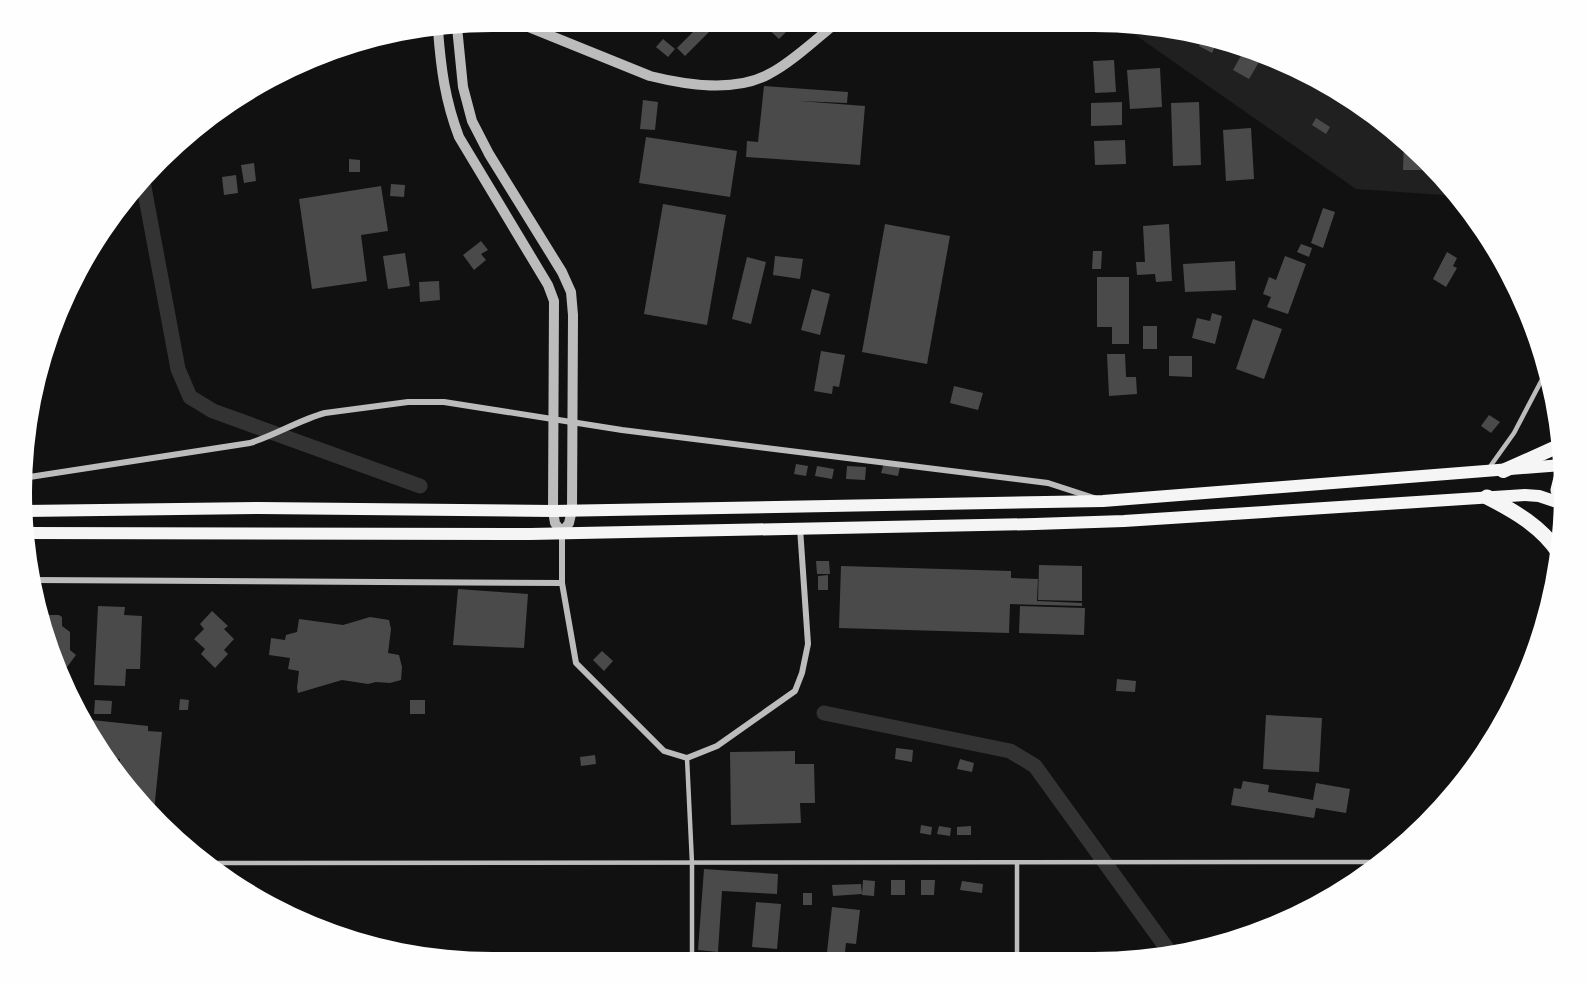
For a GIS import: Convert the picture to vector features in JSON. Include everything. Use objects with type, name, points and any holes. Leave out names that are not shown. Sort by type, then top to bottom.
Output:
[{"type":"highway","points":[[1486,497],[1530,522],[1552,544]]},
{"type":"main road","points":[[1503,471],[1553,449]]},
{"type":"main road","points":[[32,512],[259,508],[554,511],[1103,501],[1554,466]]},
{"type":"main road","points":[[33,533],[562,533],[1080,523],[1486,497],[1539,496],[1554,500]]},
{"type":"street","points":[[458,32],[463,87],[472,121],[489,154],[562,272],[571,292],[573,303],[572,510],[569,523],[562,533],[562,583],[576,663],[664,752],[687,758],[717,746],[795,691],[802,673],[808,644],[800,528]]},
{"type":"street","points":[[546,32],[650,76],[708,85],[749,82],[772,73],[824,32]]},
{"type":"street","points":[[438,34],[443,87],[449,112],[459,137],[552,292],[555,310],[554,511],[555,523],[562,533]]},
{"type":"street","points":[[32,477],[250,443],[275,434],[311,416],[339,410],[426,402],[462,404],[572,422],[1048,483],[1103,501]]},
{"type":"street","points":[[40,580],[562,583]]},
{"type":"lane","points":[[1485,472],[1514,434],[1541,382]]},
{"type":"lane","points":[[687,758],[692,863],[692,952]]},
{"type":"lane","points":[[220,863],[1367,862]]},
{"type":"lane","points":[[1017,863],[1017,952]]},
{"type":"shaded area","points":[[1132,33],[1184,40],[1213,47],[1298,79],[1350,109],[1374,127],[1420,166],[1446,195],[1356,189]]},
{"type":"building","points":[[693,32],[709,32],[685,56],[677,48]]},
{"type":"building","points":[[772,32],[786,32],[779,39]]},
{"type":"building","points":[[663,39],[675,49],[668,57],[656,47]]},
{"type":"building","points":[[1200,44],[1215,47],[1212,53],[1199,46]]},
{"type":"building","points":[[1241,56],[1259,63],[1249,79],[1233,70]]},
{"type":"building","points":[[1114,60],[1116,92],[1095,93],[1093,61]]},
{"type":"building","points":[[1160,68],[1162,107],[1130,109],[1127,70]]},
{"type":"building","points":[[764,86],[848,92],[847,103],[799,101],[865,106],[860,165],[746,157],[747,141],[758,142]]},
{"type":"building","points":[[643,100],[658,102],[655,130],[640,129]]},
{"type":"building","points":[[1122,102],[1122,125],[1091,126],[1091,103]]},
{"type":"building","points":[[1199,102],[1201,165],[1173,166],[1171,103]]},
{"type":"building","points":[[1316,118],[1330,127],[1326,134],[1312,125]]},
{"type":"building","points":[[1251,128],[1254,179],[1226,181],[1223,130]]},
{"type":"building","points":[[646,137],[737,151],[730,197],[639,183]]},
{"type":"building","points":[[1125,140],[1126,164],[1095,165],[1094,141]]},
{"type":"building","points":[[1404,151],[1424,170],[1403,170]]},
{"type":"building","points":[[349,159],[360,160],[360,172],[349,172]]},
{"type":"building","points":[[254,163],[256,181],[244,183],[241,165]]},
{"type":"building","points":[[236,175],[238,193],[224,195],[222,177]]},
{"type":"building","points":[[391,184],[405,185],[404,197],[390,196]]},
{"type":"building","points":[[381,186],[388,231],[361,235],[367,281],[312,289],[299,199]]},
{"type":"building","points":[[663,204],[726,215],[707,325],[644,314]]},
{"type":"building","points":[[1323,208],[1335,212],[1323,248],[1311,243]]},
{"type":"building","points":[[885,224],[950,236],[927,364],[862,352]]},
{"type":"building","points":[[1169,224],[1172,281],[1156,282],[1155,274],[1137,275],[1136,262],[1145,262],[1143,226]]},
{"type":"building","points":[[481,241],[488,250],[481,254],[486,260],[474,270],[463,255]]},
{"type":"building","points":[[1301,244],[1312,248],[1309,257],[1297,252]]},
{"type":"building","points":[[1093,251],[1102,251],[1101,269],[1092,269]]},
{"type":"building","points":[[1447,252],[1457,258],[1453,266],[1457,268],[1446,287],[1433,279]]},
{"type":"building","points":[[405,253],[410,286],[388,289],[383,256]]},
{"type":"building","points":[[775,256],[803,259],[800,279],[773,275]]},
{"type":"building","points":[[1285,256],[1306,264],[1288,314],[1267,307],[1271,297],[1263,294],[1269,277],[1276,280]]},
{"type":"building","points":[[747,257],[766,262],[751,324],[732,319]]},
{"type":"building","points":[[1235,261],[1236,290],[1185,292],[1183,264]]},
{"type":"building","points":[[1097,277],[1129,277],[1129,344],[1112,344],[1112,327],[1097,327]]},
{"type":"building","points":[[439,281],[440,300],[420,302],[419,282]]},
{"type":"building","points":[[812,289],[830,294],[820,335],[801,330]]},
{"type":"building","points":[[1212,313],[1222,316],[1215,344],[1192,338],[1197,318],[1210,321]]},
{"type":"building","points":[[1253,319],[1282,329],[1264,379],[1236,369]]},
{"type":"building","points":[[1143,326],[1157,326],[1157,349],[1143,349]]},
{"type":"building","points":[[821,351],[845,355],[839,387],[833,386],[832,394],[814,391]]},
{"type":"building","points":[[1107,354],[1125,354],[1126,377],[1136,377],[1137,394],[1109,396]]},
{"type":"building","points":[[1169,356],[1192,356],[1192,377],[1169,376]]},
{"type":"building","points":[[954,386],[983,393],[978,410],[950,403]]},
{"type":"building","points":[[1489,415],[1500,422],[1491,433],[1481,426]]},
{"type":"building","points":[[884,463],[900,467],[898,476],[881,473]]},
{"type":"building","points":[[796,464],[808,466],[806,476],[794,474]]},
{"type":"building","points":[[817,466],[834,469],[832,479],[815,476]]},
{"type":"building","points":[[847,466],[866,467],[865,480],[846,479]]},
{"type":"building","points":[[816,561],[829,561],[830,574],[817,574]]},
{"type":"building","points":[[1039,565],[1082,566],[1082,601],[1038,600]]},
{"type":"building","points":[[841,566],[1011,571],[1011,578],[1038,579],[1037,601],[1082,603],[1082,606],[1010,604],[1009,633],[839,628]]},
{"type":"building","points":[[828,575],[828,590],[818,590],[818,576]]},
{"type":"building","points":[[458,589],[528,594],[524,648],[453,645]]},
{"type":"building","points":[[98,606],[125,607],[124,615],[142,616],[140,669],[126,669],[125,686],[94,685]]},
{"type":"building","points":[[1020,606],[1085,608],[1084,635],[1019,633]]},
{"type":"building","points":[[212,611],[228,626],[224,629],[234,639],[224,650],[228,654],[215,668],[201,654],[205,649],[194,639],[204,629],[200,624]]},
{"type":"building","points":[[48,615],[62,617],[62,626],[70,632],[70,650],[76,655],[67,667]]},
{"type":"building","points":[[370,617],[389,620],[391,629],[388,653],[399,655],[402,667],[401,680],[368,684],[342,680],[298,693],[299,671],[288,669],[290,658],[269,655],[271,638],[285,640],[286,635],[297,632],[299,619],[343,625]]},
{"type":"building","points":[[602,651],[613,661],[604,671],[593,660]]},
{"type":"building","points":[[1117,679],[1136,681],[1135,692],[1116,691]]},
{"type":"building","points":[[180,699],[189,700],[188,710],[179,710]]},
{"type":"building","points":[[95,700],[112,701],[111,714],[94,714]]},
{"type":"building","points":[[410,700],[425,700],[425,714],[410,714]]},
{"type":"building","points":[[1266,715],[1322,718],[1319,772],[1263,769]]},
{"type":"building","points":[[92,720],[148,726],[148,731],[162,732],[155,805],[109,748]]},
{"type":"building","points":[[896,748],[913,750],[912,762],[895,759]]},
{"type":"building","points":[[795,751],[795,764],[814,764],[815,803],[800,803],[801,823],[731,825],[730,752]]},
{"type":"building","points":[[595,755],[596,764],[581,766],[580,757]]},
{"type":"building","points":[[960,759],[974,763],[972,772],[957,769]]},
{"type":"building","points":[[1243,781],[1269,785],[1268,792],[1313,800],[1316,783],[1350,789],[1346,813],[1316,808],[1314,818],[1231,805],[1234,788],[1241,789]]},
{"type":"building","points":[[921,825],[932,827],[931,835],[920,833]]},
{"type":"building","points":[[939,826],[951,828],[950,836],[937,834]]},
{"type":"building","points":[[971,826],[971,835],[957,835],[957,827]]},
{"type":"building","points":[[704,869],[778,874],[777,894],[722,891],[718,952],[698,950]]},
{"type":"building","points":[[863,880],[875,881],[874,896],[862,895]]},
{"type":"building","points":[[891,880],[905,880],[905,895],[891,895]]},
{"type":"building","points":[[921,880],[935,880],[934,895],[921,895]]},
{"type":"building","points":[[962,881],[983,884],[982,893],[960,890]]},
{"type":"building","points":[[861,884],[862,894],[833,896],[832,885]]},
{"type":"building","points":[[803,893],[812,893],[812,905],[803,905]]},
{"type":"building","points":[[756,902],[781,904],[777,949],[752,947]]},
{"type":"building","points":[[832,907],[860,910],[856,944],[846,943],[845,952],[827,952]]},
{"type":"waterway","points":[[144,190],[178,369],[190,397],[213,411],[420,486]]},
{"type":"waterway","points":[[824,713],[1010,751],[1035,766],[1166,947]]}]
